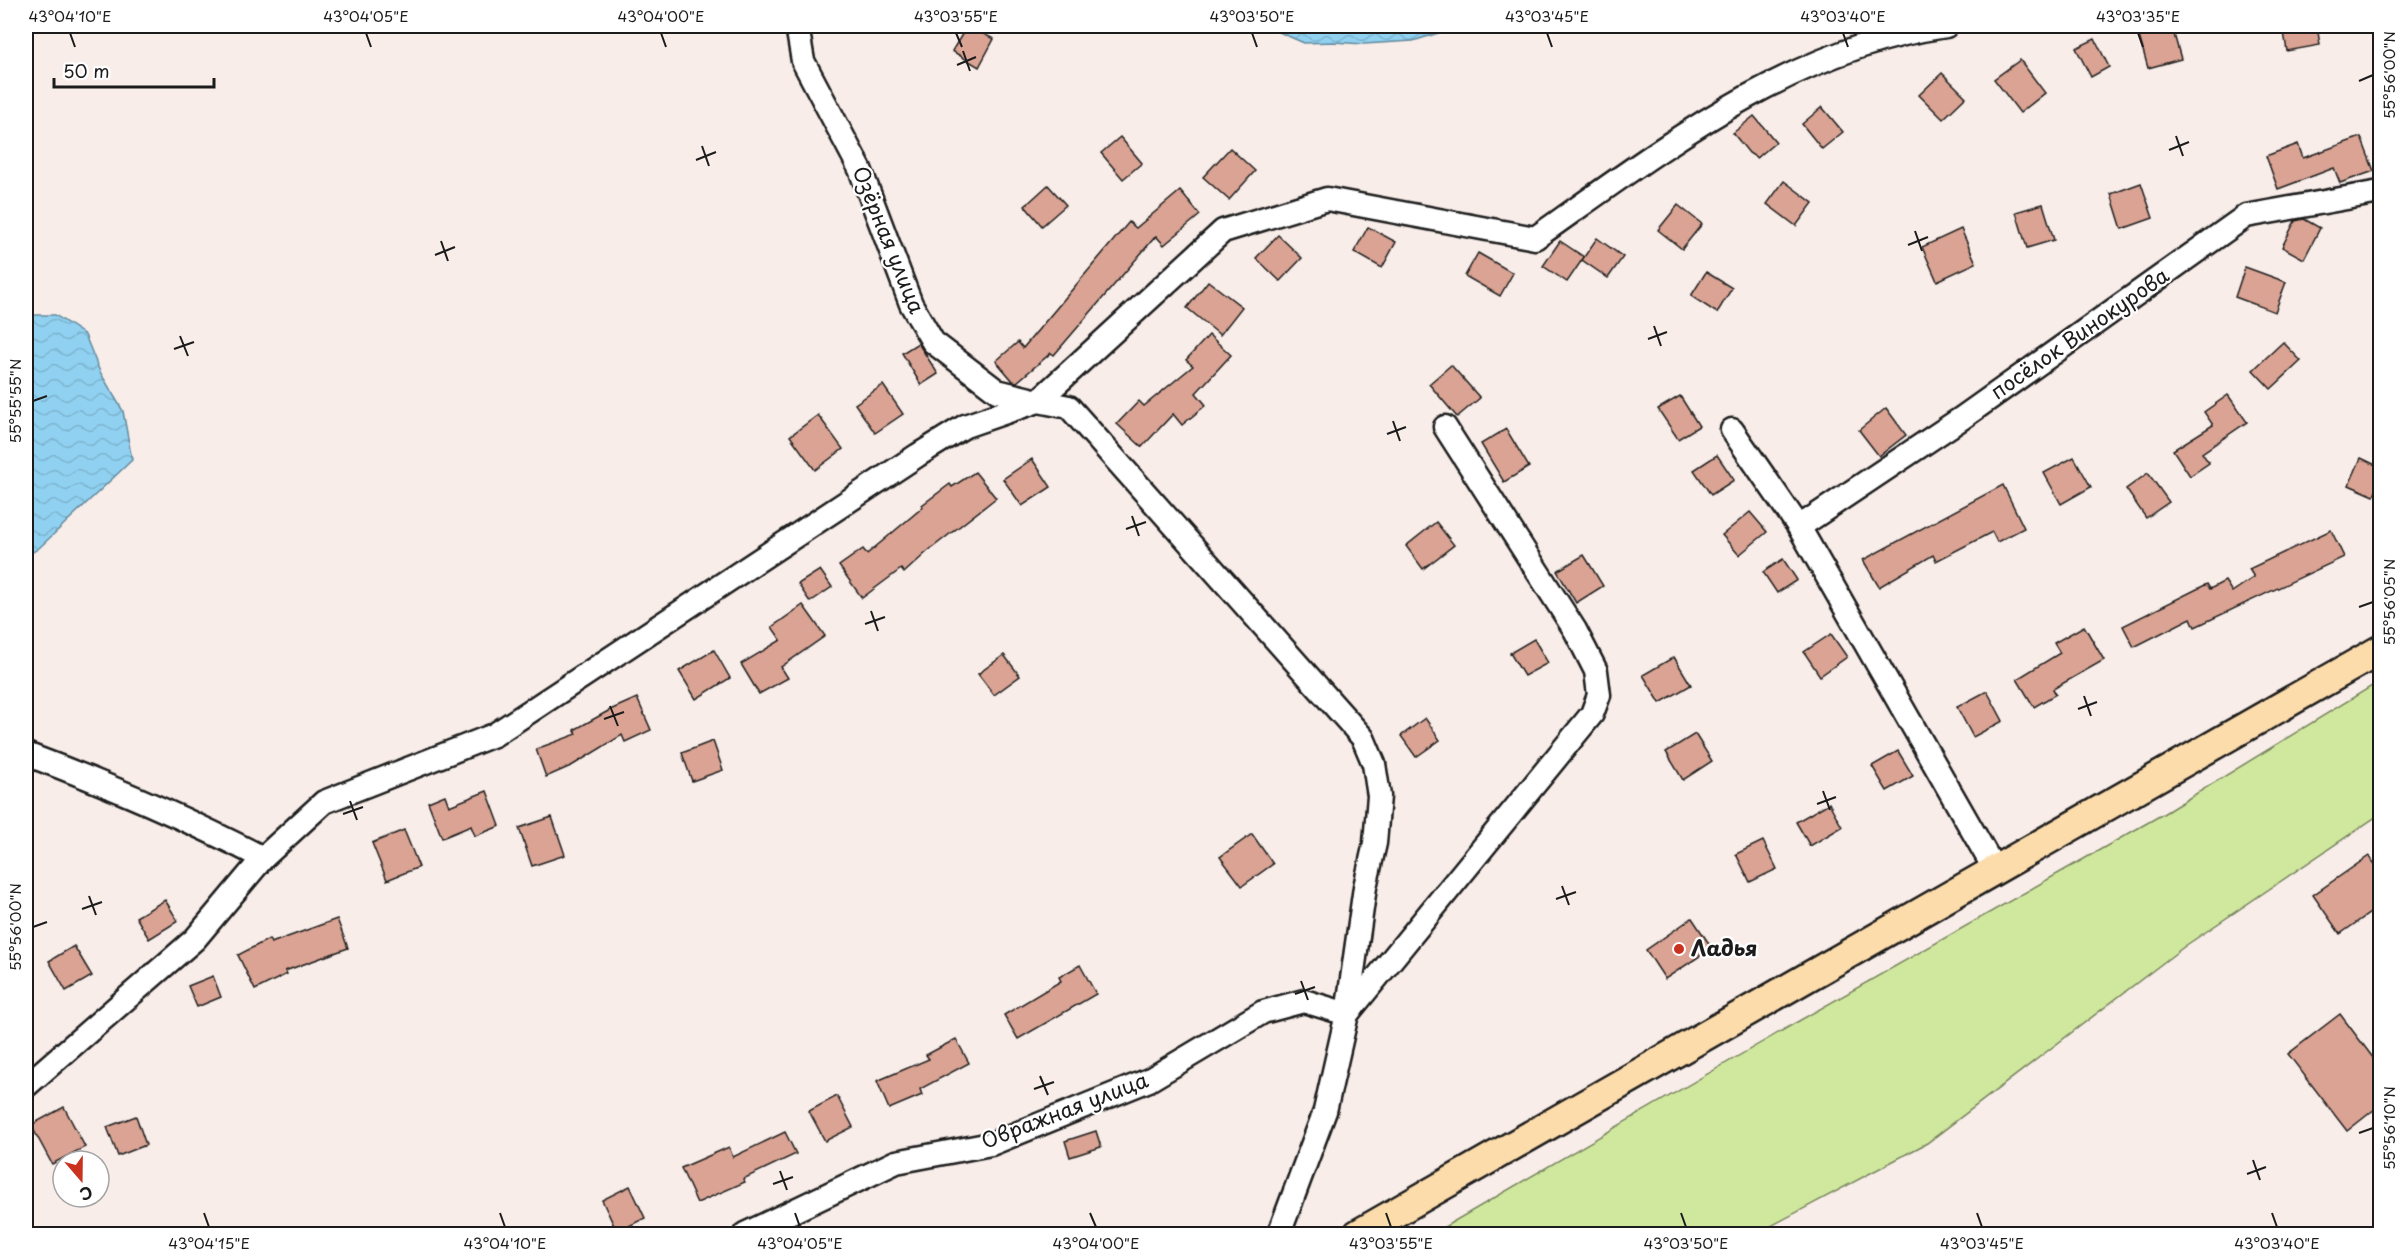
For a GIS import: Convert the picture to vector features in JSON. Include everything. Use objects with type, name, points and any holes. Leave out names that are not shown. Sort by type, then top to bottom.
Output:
[{"type":"main road","points":[[1358,1234],[2380,650]]},
{"type":"street","name":"Озёрная улица","points":[[797,26],[803,61],[860,169],[911,304],[933,342],[997,391],[1069,407],[1363,738],[1374,764],[1379,796],[1374,843],[1365,887],[1347,1014],[1325,1111],[1279,1234]]},
{"type":"street","points":[[26,1086],[195,939],[262,858],[324,802],[494,735],[965,426],[1038,401],[1224,231],[1327,199],[1535,238],[1697,125],[1808,66],[1906,31],[1946,26]]},
{"type":"street","name":"посёлок Винокурова","points":[[1799,527],[1962,418],[2246,216],[2380,192]]},
{"type":"street","points":[[1347,1014],[1592,714],[1599,695],[1596,671],[1575,630],[1445,427]]},
{"type":"street","points":[[1732,430],[1799,527],[1995,870]]},
{"type":"street","points":[[26,754],[97,780],[189,820],[262,858]]},
{"type":"street","name":"Овражная улица","points":[[745,1234],[896,1162],[991,1144],[1149,1080],[1263,1012],[1304,1001],[1347,1014]]},
{"type":"green space","points":[[2380,681],[2380,814],[2185,946],[1927,1143],[1756,1234],[1432,1234],[1790,1026],[2163,814]]},
{"type":"water","points":[[1265,26],[1461,26],[1413,41],[1364,44],[1304,43]]},
{"type":"water","points":[[26,315],[55,315],[85,335],[100,372],[123,411],[132,460],[38,549],[26,556]]},
{"type":"building","points":[[967,26],[994,39],[979,67],[952,51]]},
{"type":"building","points":[[2283,26],[2317,26],[2320,45],[2287,51]]},
{"type":"building","points":[[2172,27],[2181,59],[2148,68],[2139,36]]},
{"type":"building","points":[[2095,39],[2109,67],[2091,77],[2076,48]]},
{"type":"building","points":[[2020,60],[2045,93],[2020,113],[1994,79]]},
{"type":"building","points":[[1942,73],[1966,97],[1943,119],[1919,95]]},
{"type":"building","points":[[1822,107],[1843,132],[1822,149],[1802,124]]},
{"type":"building","points":[[1754,116],[1776,142],[1757,158],[1749,153],[1733,133]]},
{"type":"building","points":[[1120,137],[1142,163],[1123,179],[1101,153]]},
{"type":"building","points":[[2361,137],[2374,171],[2340,183],[2334,168],[2278,189],[2266,156],[2298,144],[2303,158]]},
{"type":"building","points":[[1230,148],[1255,171],[1229,200],[1203,177]]},
{"type":"building","points":[[1784,181],[1813,203],[1796,226],[1767,204]]},
{"type":"building","points":[[2141,183],[2153,218],[2122,229],[2111,194]]},
{"type":"building","points":[[1048,185],[1066,205],[1042,226],[1025,206]]},
{"type":"building","points":[[1180,191],[1200,215],[1164,245],[1156,236],[1054,355],[1051,353],[1017,382],[1013,381],[996,361],[1018,342],[1023,348],[1129,222],[1136,228]]},
{"type":"building","points":[[2043,204],[2054,240],[2027,248],[2016,212]]},
{"type":"building","points":[[1678,205],[1702,224],[1682,249],[1658,230]]},
{"type":"building","points":[[2304,219],[2320,228],[2304,259],[2282,247],[2295,221]]},
{"type":"building","points":[[1368,227],[1396,242],[1382,268],[1354,252]]},
{"type":"building","points":[[1961,229],[1976,263],[1937,281],[1922,247]]},
{"type":"building","points":[[1278,235],[1302,258],[1280,281],[1256,258]]},
{"type":"building","points":[[1597,238],[1623,257],[1608,278],[1582,260]]},
{"type":"building","points":[[1560,241],[1584,257],[1567,282],[1543,266]]},
{"type":"building","points":[[1478,253],[1513,273],[1500,296],[1465,276]]},
{"type":"building","points":[[2245,267],[2286,282],[2275,312],[2235,297]]},
{"type":"building","points":[[1706,272],[1732,288],[1717,313],[1691,296]]},
{"type":"building","points":[[1208,281],[1242,307],[1220,335],[1187,308]]},
{"type":"building","points":[[1209,335],[1231,355],[1196,393],[1206,405],[1182,425],[1173,414],[1142,447],[1117,424],[1139,401],[1144,406],[1193,366],[1186,360]]},
{"type":"building","points":[[2283,342],[2301,361],[2271,389],[2253,370]]},
{"type":"building","points":[[918,343],[938,374],[921,385],[902,353]]},
{"type":"building","points":[[1451,365],[1480,398],[1457,417],[1429,384]]},
{"type":"building","points":[[883,385],[903,414],[875,433],[855,404]]},
{"type":"building","points":[[2228,395],[2247,422],[2202,453],[2209,463],[2190,476],[2173,450],[2213,425],[2204,412]]},
{"type":"building","points":[[1680,396],[1699,426],[1678,439],[1658,409]]},
{"type":"building","points":[[1886,408],[1906,435],[1879,456],[1859,430]]},
{"type":"building","points":[[818,415],[843,449],[815,470],[790,436]]},
{"type":"building","points":[[1506,429],[1529,467],[1504,482],[1481,444]]},
{"type":"building","points":[[1717,455],[1734,480],[1711,495],[1694,470]]},
{"type":"building","points":[[2074,457],[2091,487],[2061,504],[2044,473]]},
{"type":"building","points":[[2361,458],[2380,467],[2380,481],[2374,496],[2349,485]]},
{"type":"building","points":[[1032,459],[1051,487],[1022,506],[1003,479]]},
{"type":"building","points":[[975,472],[996,498],[928,551],[904,573],[901,569],[862,598],[839,566],[863,549],[867,554],[923,507],[922,505],[950,484],[952,487]]},
{"type":"building","points":[[2148,473],[2169,502],[2146,518],[2126,489]]},
{"type":"building","points":[[2003,485],[2024,528],[1997,542],[1992,532],[1936,561],[1933,555],[1879,587],[1863,560]]},
{"type":"building","points":[[1750,512],[1767,532],[1739,555],[1722,535]]},
{"type":"building","points":[[1436,522],[1454,545],[1423,569],[1406,546]]},
{"type":"building","points":[[2331,530],[2344,557],[2195,627],[2191,618],[2134,647],[2123,626],[2207,584],[2210,589],[2225,581],[2232,592],[2254,577],[2249,569]]},
{"type":"building","points":[[1584,555],[1603,586],[1576,603],[1557,571]]},
{"type":"building","points":[[1783,559],[1797,580],[1777,593],[1763,572]]},
{"type":"building","points":[[820,570],[832,587],[810,602],[798,584]]},
{"type":"building","points":[[803,605],[825,636],[781,667],[788,678],[759,694],[741,664],[781,640],[772,627]]},
{"type":"building","points":[[2084,626],[2104,660],[2053,689],[2056,694],[2034,707],[2017,679],[2060,653],[2054,643]]},
{"type":"building","points":[[1831,634],[1847,657],[1820,676],[1804,652]]},
{"type":"building","points":[[1534,639],[1548,663],[1524,676],[1510,653]]},
{"type":"building","points":[[714,650],[730,678],[696,699],[679,671]]},
{"type":"building","points":[[1004,655],[1020,676],[994,695],[978,674]]},
{"type":"building","points":[[1674,657],[1691,685],[1660,703],[1643,675]]},
{"type":"building","points":[[1987,691],[2003,721],[1973,737],[1957,707]]},
{"type":"building","points":[[637,698],[651,730],[625,742],[622,735],[573,765],[546,777],[536,749],[577,734],[574,730]]},
{"type":"building","points":[[1425,718],[1440,740],[1416,757],[1401,736]]},
{"type":"building","points":[[1695,734],[1712,761],[1683,780],[1666,752]]},
{"type":"building","points":[[713,741],[723,770],[692,781],[682,753]]},
{"type":"building","points":[[1898,751],[1913,776],[1887,791],[1872,766]]},
{"type":"building","points":[[487,791],[500,826],[475,836],[471,826],[442,838],[428,802],[445,795],[449,806]]},
{"type":"building","points":[[1829,803],[1842,827],[1810,846],[1796,822]]},
{"type":"building","points":[[552,817],[565,855],[532,866],[519,828]]},
{"type":"building","points":[[404,830],[419,867],[387,880],[372,843]]},
{"type":"building","points":[[1252,834],[1273,864],[1242,886],[1220,857]]},
{"type":"building","points":[[1763,841],[1777,869],[1750,882],[1736,854]]},
{"type":"building","points":[[2369,856],[2380,871],[2380,906],[2340,934],[2313,895]]},
{"type":"building","points":[[165,900],[178,921],[149,939],[136,917]]},
{"type":"building","name":"Ладья","points":[[1692,918],[1712,948],[1665,979],[1646,950]]},
{"type":"building","points":[[337,919],[348,948],[285,971],[287,974],[255,990],[238,955],[269,939],[271,943]]},
{"type":"building","points":[[74,946],[92,976],[66,991],[49,961]]},
{"type":"building","points":[[1080,965],[1096,994],[1018,1039],[1004,1015],[1061,981],[1059,977]]},
{"type":"building","points":[[213,976],[221,997],[197,1007],[188,986]]},
{"type":"building","points":[[2340,1014],[2380,1067],[2380,1105],[2347,1131],[2288,1054]]},
{"type":"building","points":[[956,1039],[969,1063],[920,1089],[922,1095],[889,1109],[877,1081],[929,1059],[926,1055]]},
{"type":"building","points":[[837,1096],[853,1127],[825,1141],[809,1111]]},
{"type":"building","points":[[64,1107],[85,1147],[51,1149],[51,1162],[31,1125]]},
{"type":"building","points":[[136,1116],[146,1145],[118,1156],[107,1127]]},
{"type":"building","points":[[1096,1131],[1101,1147],[1070,1157],[1065,1141]]},
{"type":"building","points":[[785,1132],[796,1154],[743,1179],[745,1182],[697,1203],[681,1168],[729,1147],[733,1157]]},
{"type":"building","points":[[630,1186],[645,1218],[617,1232],[602,1200]]},
{"type":"place","name":"Ладья","points":[[1679,949]]}]
